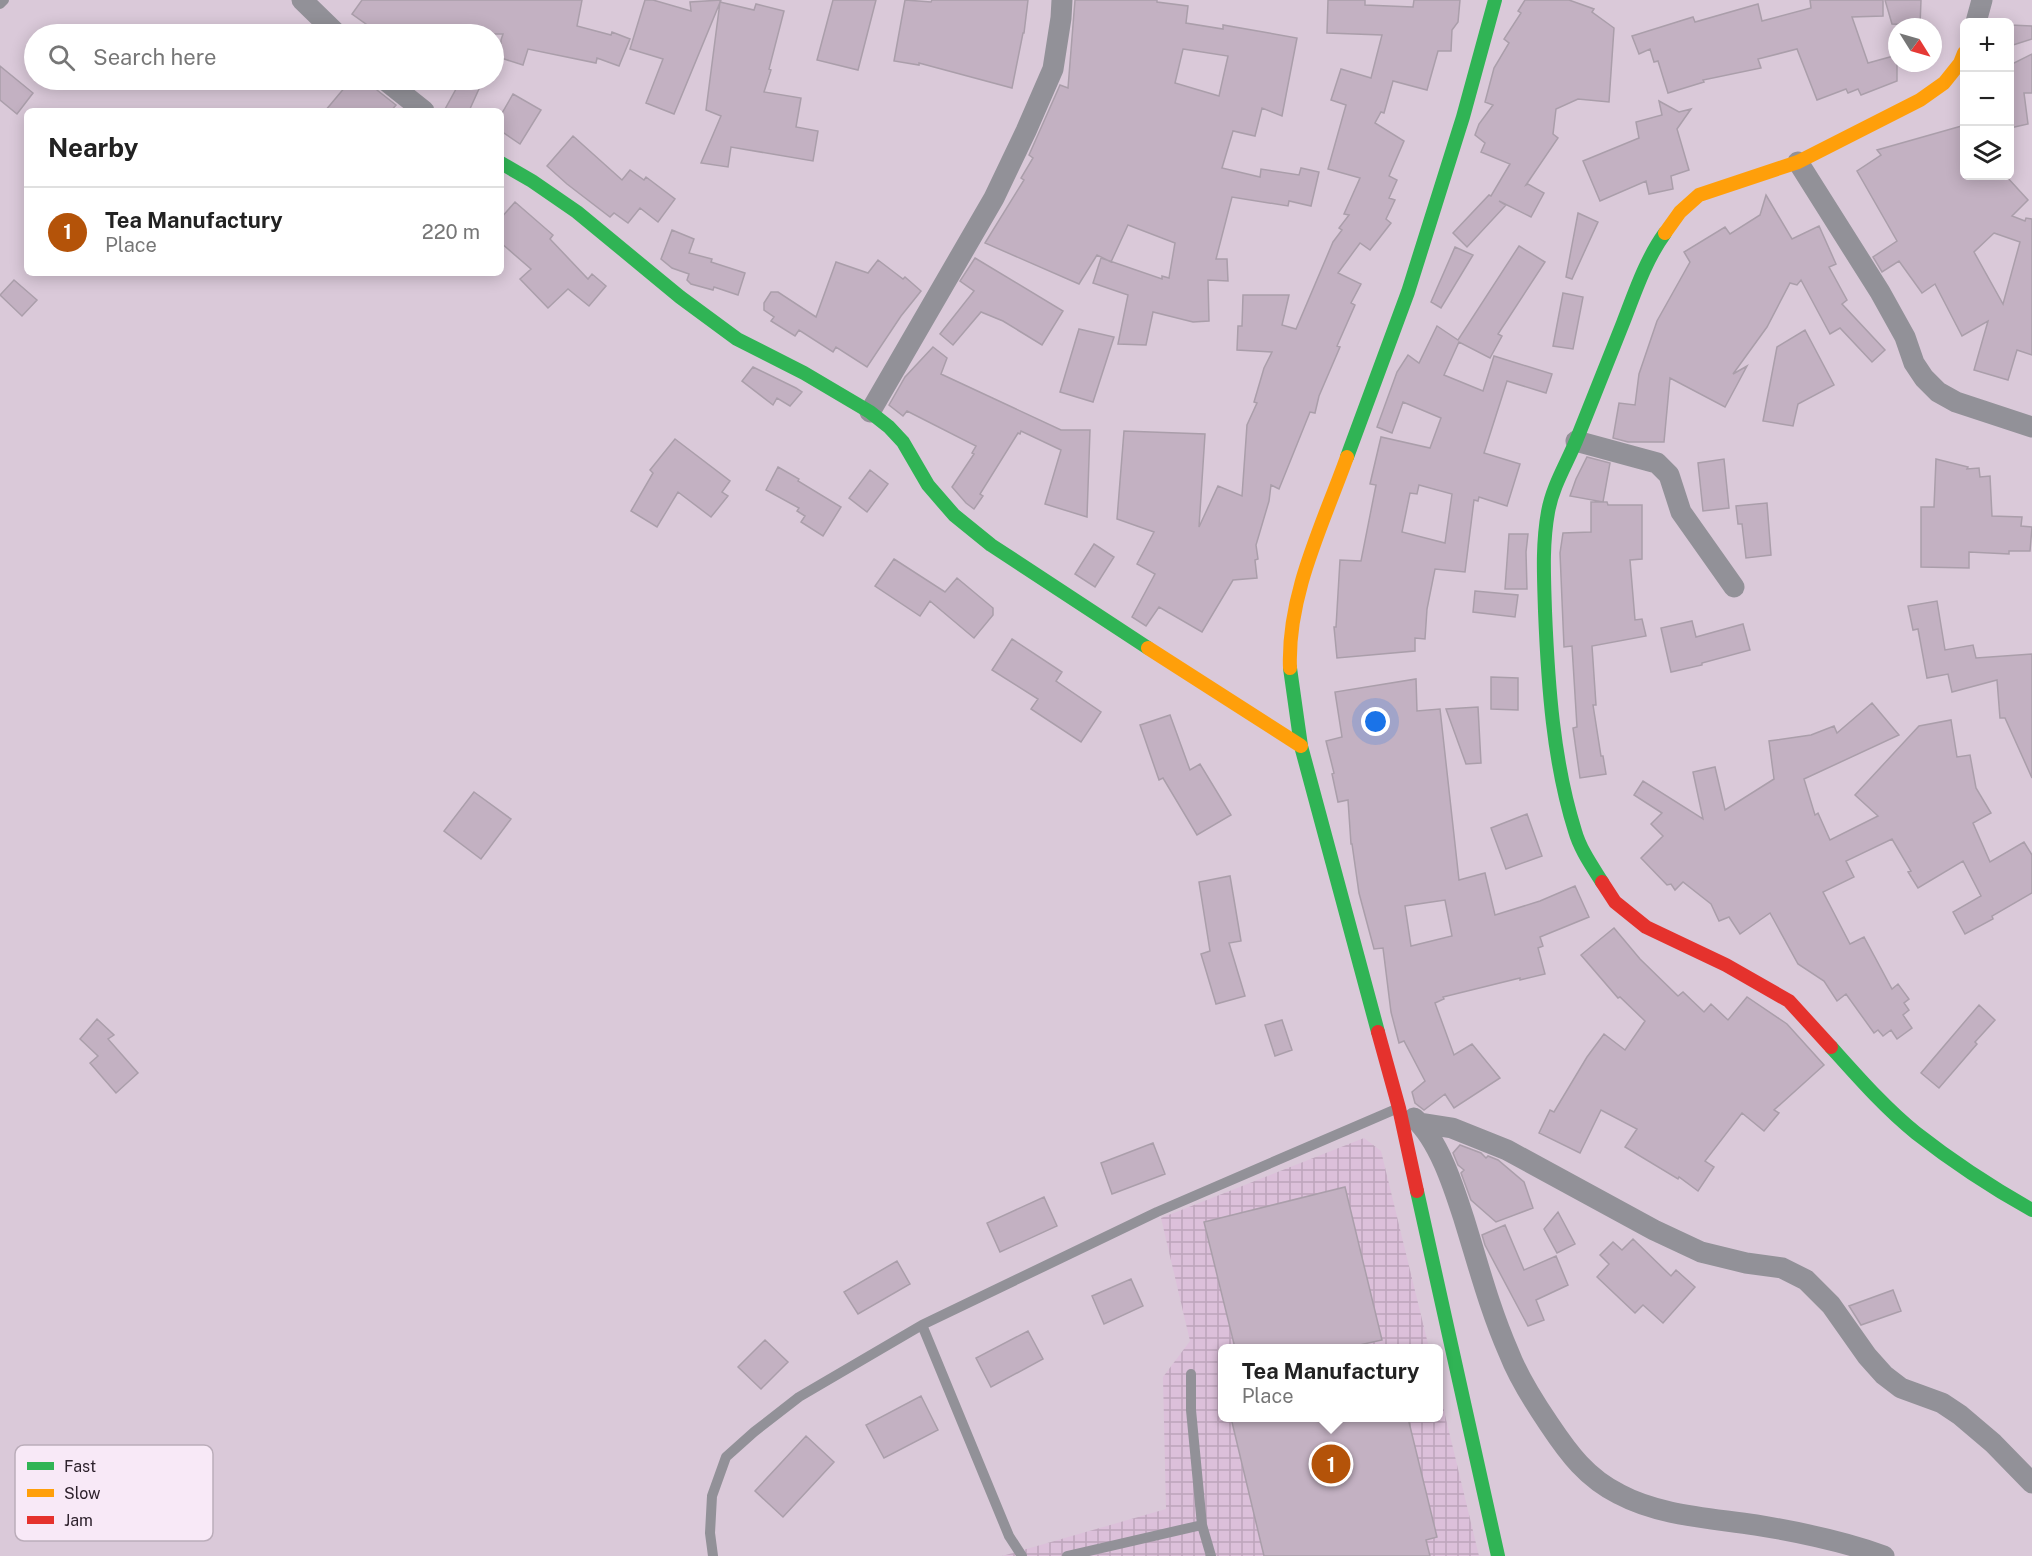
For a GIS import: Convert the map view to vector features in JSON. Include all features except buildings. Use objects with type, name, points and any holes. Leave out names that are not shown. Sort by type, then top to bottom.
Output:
[{"type":"street","points":[[302,0],[327,24]]},
{"type":"street","points":[[870,412],[994,198],[1026,131],[1053,69],[1062,0]]},
{"type":"street","points":[[1495,0],[1463,117],[1408,292],[1305,572],[1294,616],[1290,649],[1291,686],[1301,746],[1399,1107],[1498,1556]]},
{"type":"street","points":[[1977,18],[1982,0]]},
{"type":"street","points":[[1960,63],[1944,83],[1920,100],[1798,162],[1700,195],[1680,212],[1657,244],[1634,294],[1576,441],[1560,472],[1548,510],[1543,552],[1545,617],[1553,718],[1562,777],[1575,832],[1589,862],[1615,902],[1646,927],[1726,965],[1789,1001],[1877,1097],[1915,1132],[1991,1187],[2032,1210]]},
{"type":"street","points":[[398,90],[420,108]]},
{"type":"street","points":[[1798,162],[1880,292],[1905,338],[1914,363],[1924,378],[1938,392],[1956,402],[2032,427]]},
{"type":"street","points":[[504,165],[577,212],[688,303],[737,339],[804,373],[870,412],[903,442],[928,484],[954,515],[991,545],[1301,746]]},
{"type":"street","points":[[1576,441],[1657,463],[1669,475],[1681,512],[1734,587]]},
{"type":"street","points":[[1399,1107],[1420,1124],[1432,1141],[1456,1195],[1509,1353],[1527,1391],[1576,1462],[1592,1478],[1620,1495],[1651,1507],[1807,1535],[1884,1556]]},
{"type":"street","points":[[1420,1124],[1452,1128],[1507,1150],[1654,1230],[1701,1252],[1746,1263],[1782,1268],[1806,1280],[1832,1305],[1867,1356],[1884,1375],[1901,1388],[1942,1403],[1960,1415],[1993,1443],[2032,1483]]},
{"type":"lane","points":[[0,4],[4,0]]},
{"type":"lane","points":[[712,1556],[710,1533],[712,1496],[726,1457],[799,1397],[922,1325],[1157,1212],[1399,1107]]},
{"type":"lane","points":[[922,1325],[1009,1536],[1022,1556]]},
{"type":"lane","points":[[1191,1374],[1191,1410],[1202,1525],[1211,1556]]},
{"type":"lane","points":[[1067,1556],[1202,1525]]},
{"type":"shaded area","points":[[1364,1138],[1381,1151],[1428,1344],[1218,1344],[1218,1422],[1443,1422],[1443,1407],[1479,1556],[1002,1556],[1166,1509],[1163,1377],[1190,1341],[1161,1218]]},
{"type":"traffic: fast","points":[[1347,457],[1408,292],[1463,117],[1495,0]]},
{"type":"traffic: fast","points":[[504,165],[577,212],[680,297],[737,339],[804,373],[870,412],[903,442],[928,485],[954,515],[991,545],[1148,648]]},
{"type":"traffic: fast","points":[[1602,882],[1577,838],[1561,777],[1553,722],[1546,639],[1545,537],[1550,502],[1557,483],[1641,276],[1665,233]]},
{"type":"traffic: fast","points":[[1290,668],[1301,746],[1378,1032]]},
{"type":"traffic: fast","points":[[1831,1047],[1883,1103],[1916,1133],[1972,1174],[2032,1210]]},
{"type":"traffic: fast","points":[[1417,1191],[1498,1556]]},
{"type":"traffic: slow","points":[[1665,233],[1680,212],[1699,195],[1798,162],[1920,100],[1944,83],[1960,63]]},
{"type":"traffic: slow","points":[[1290,668],[1294,614],[1300,587],[1347,457]]},
{"type":"traffic: slow","points":[[1148,648],[1301,746]]},
{"type":"traffic: jam","points":[[1602,882],[1615,902],[1646,927],[1726,965],[1789,1001],[1831,1047]]},
{"type":"traffic: jam","points":[[1378,1032],[1399,1108],[1417,1191]]},
{"type":"place","name":"Tea Manufactury","points":[[1331,1464]]}]
